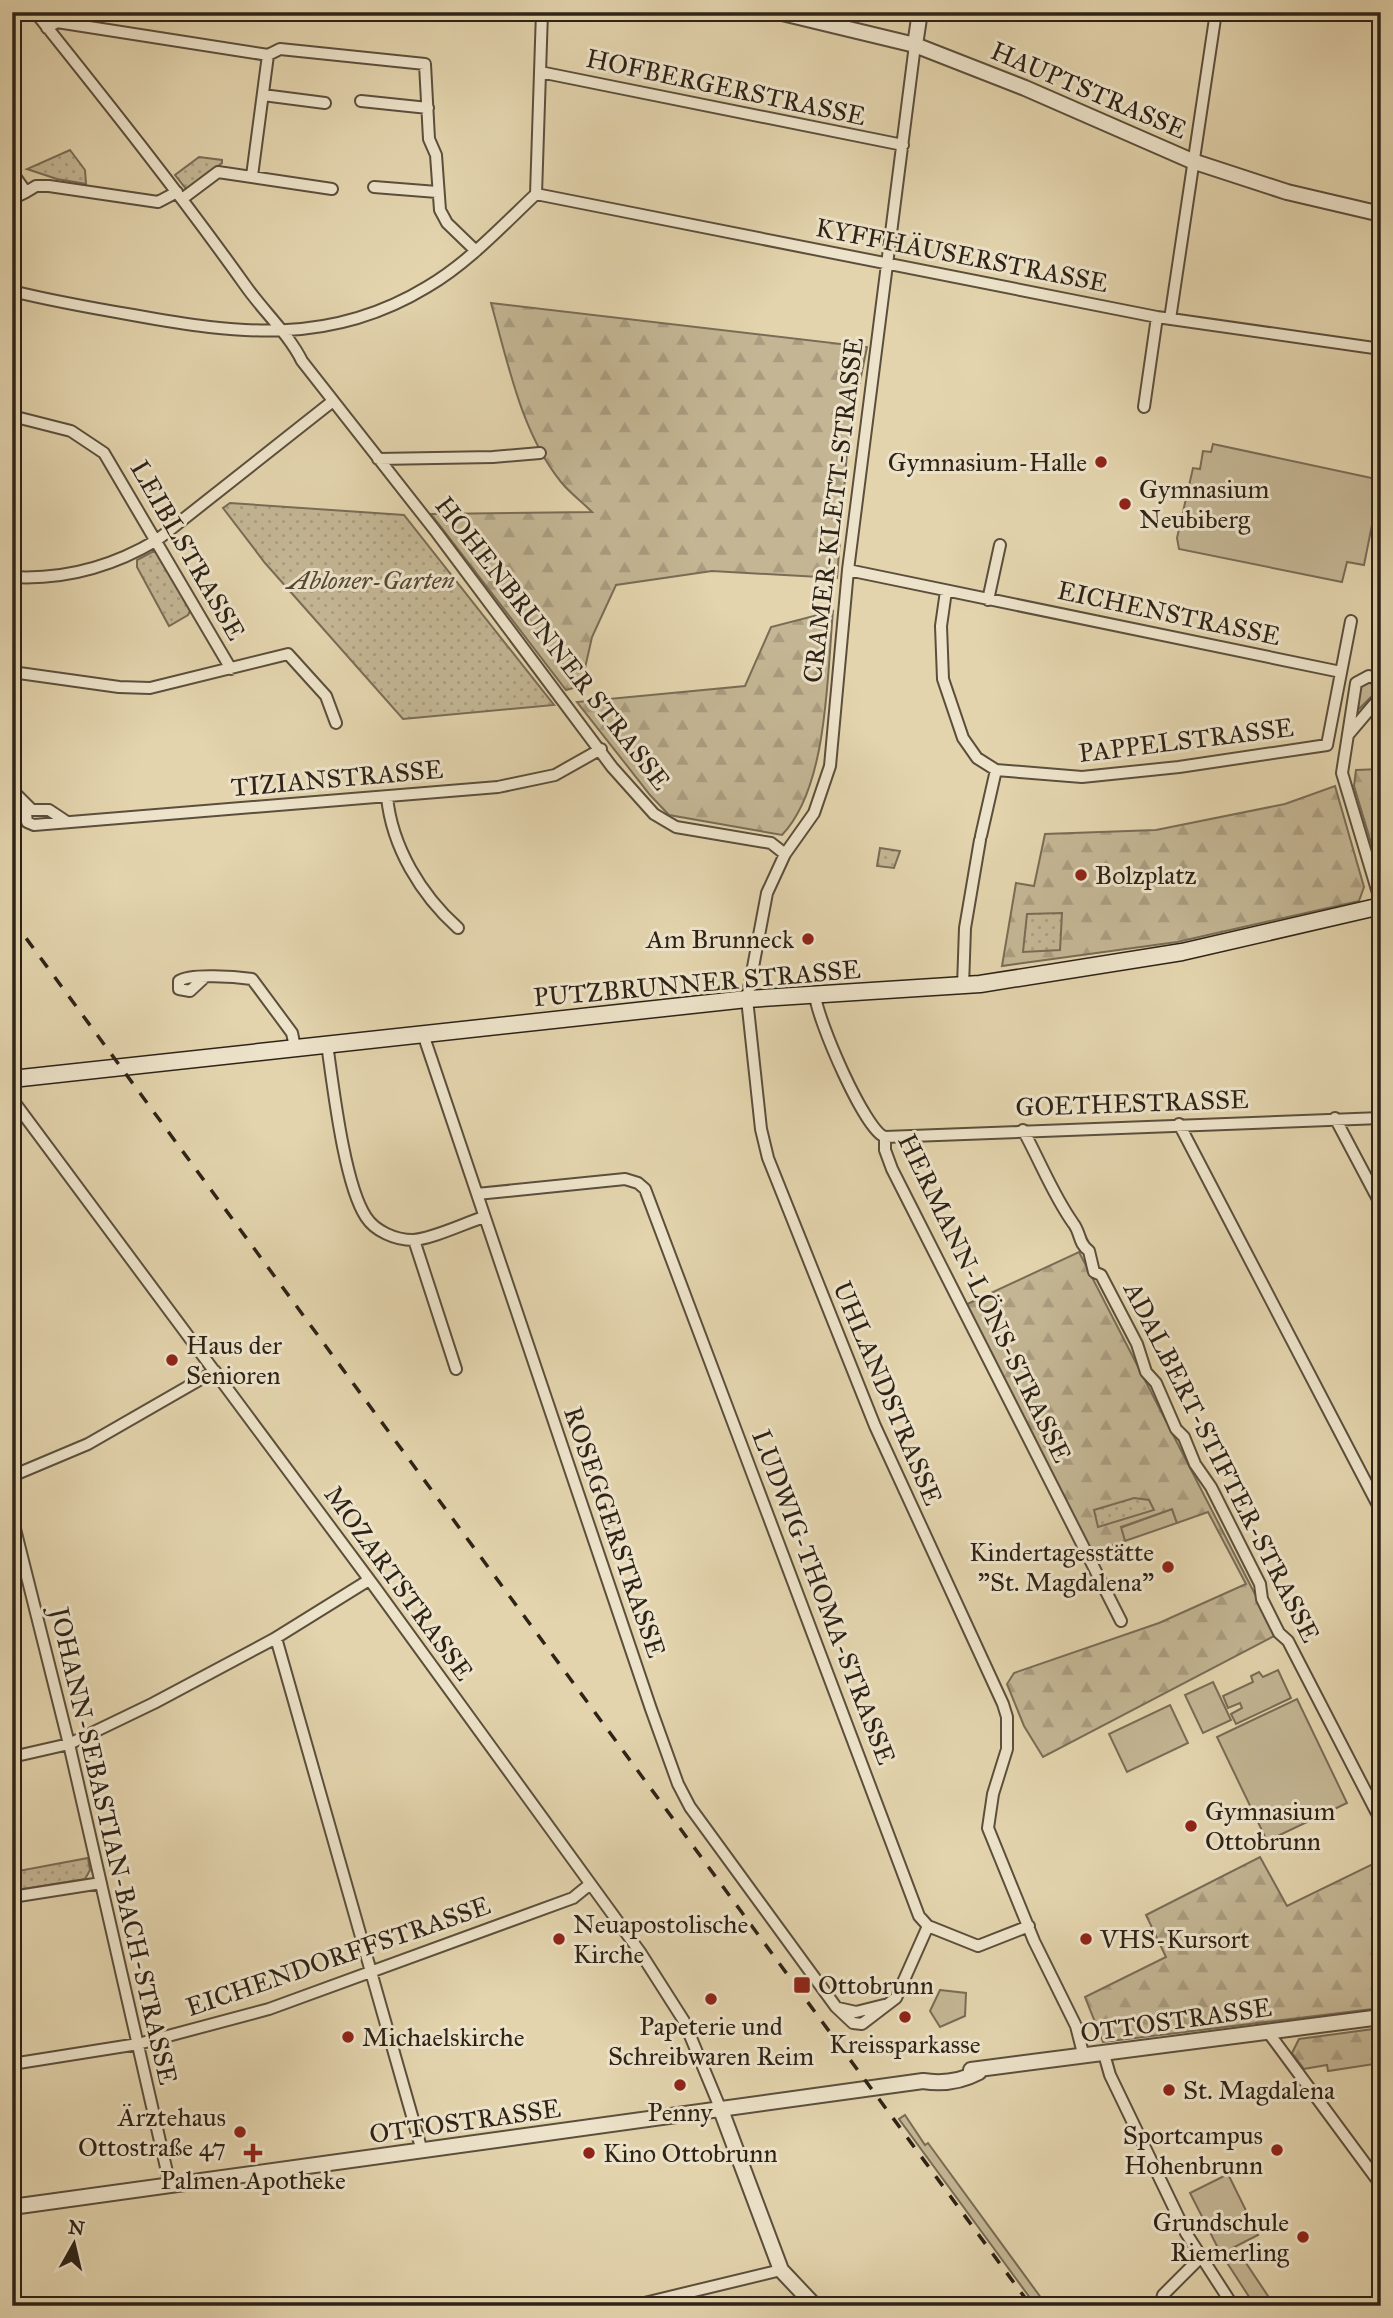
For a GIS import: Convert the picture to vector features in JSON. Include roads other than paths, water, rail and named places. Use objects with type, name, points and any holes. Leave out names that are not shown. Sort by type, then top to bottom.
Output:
[{"type":"main road","name":"PUTZBRUNNER STRASSE","points":[[12,1079],[747,999],[963,986],[1182,952],[1381,904]]},
{"type":"street","name":"HOHENBRUNNER STRASSE","points":[[35,12],[180,196],[272,322],[282,331],[619,775],[666,823],[771,843],[785,855]]},
{"type":"street","points":[[12,291],[203,327],[253,333],[324,327],[378,312],[426,288],[476,251],[536,194],[542,12]]},
{"type":"street","name":"HAUPTSTRASSE","points":[[778,12],[915,45],[1025,88],[1192,161],[1287,192],[1381,215]]},
{"type":"street","name":"CRAMER-KLETT-STRASSE","points":[[747,999],[767,893],[785,855],[814,813],[830,766],[848,570],[920,12]]},
{"type":"street","points":[[1170,319],[1216,12]]},
{"type":"street","points":[[47,27],[57,22],[268,55],[280,49],[425,64],[440,210],[447,223],[476,251]]},
{"type":"street","points":[[252,176],[268,55]]},
{"type":"street","name":"HOFBERGERSTRASSE","points":[[540,72],[903,145]]},
{"type":"street","points":[[263,95],[325,103]]},
{"type":"street","points":[[361,101],[428,108]]},
{"type":"street","points":[[12,172],[26,192]]},
{"type":"street","points":[[12,199],[36,187],[49,186],[158,202],[180,196],[218,172],[252,176],[257,180],[332,189]]},
{"type":"street","points":[[374,187],[438,192]]},
{"type":"street","name":"KYFFHÄUSERSTRASSE","points":[[536,194],[1157,317],[1379,349]]},
{"type":"street","points":[[1144,407],[1157,317]]},
{"type":"street","points":[[1379,349],[1381,333]]},
{"type":"street","points":[[12,577],[49,577],[95,569],[128,558],[157,540],[333,401]]},
{"type":"street","name":"LEIBLSTRASSE","points":[[12,416],[71,432],[96,447],[115,467],[231,669],[288,654],[326,696],[336,723]]},
{"type":"street","name":"HOHENBRUNNER STRASSE","points":[[378,459],[494,457],[540,453]]},
{"type":"street","points":[[988,600],[1000,545]]},
{"type":"street","name":"EICHENSTRASSE","points":[[848,570],[1340,672]]},
{"type":"street","points":[[946,592],[941,626],[943,679],[962,738],[977,758],[996,770],[965,928],[963,986]]},
{"type":"street","name":"PAPPELSTRASSE","points":[[996,770],[1082,777],[1322,747],[1329,741],[1351,621]]},
{"type":"street","points":[[12,672],[119,687],[150,688],[231,669]]},
{"type":"street","points":[[1381,681],[1369,676],[1356,683],[1342,773],[1343,785],[1381,904]]},
{"type":"street","points":[[1348,735],[1381,696]]},
{"type":"street","name":"TIZIANSTRASSE","points":[[12,790],[25,806],[27,822],[30,824],[69,822],[387,797],[529,782],[555,775],[601,749]]},
{"type":"street","points":[[387,797],[394,833],[407,862],[440,912],[458,928]]},
{"type":"street","points":[[205,977],[252,979],[292,1033],[295,1047]]},
{"type":"street","name":"HERMANN-LÖNS-STRASSE","points":[[815,995],[823,1029],[841,1067],[873,1129],[886,1137],[887,1158],[908,1203],[1121,1621]]},
{"type":"street","name":"UHLANDSTRASSE","points":[[747,999],[761,1129],[768,1158],[874,1426],[1003,1704],[1007,1717],[1007,1749],[993,1794],[988,1828],[993,1845],[1076,2026],[1084,2057]]},
{"type":"street","name":"ROSEGGERSTRASSE","points":[[423,1034],[678,1784],[690,1807],[836,2007],[853,2023],[862,2024],[896,1998],[928,1926]]},
{"type":"street","points":[[327,1044],[339,1125],[360,1206],[377,1229],[393,1237],[414,1240],[484,1217]]},
{"type":"street","name":"MOZARTSTRASSE","points":[[12,1099],[369,1580],[675,2003],[695,2042],[721,2110]]},
{"type":"street","points":[[1335,1118],[1381,1205]]},
{"type":"street","name":"GOETHESTRASSE","points":[[886,1137],[1381,1118]]},
{"type":"street","points":[[1179,1124],[1381,1511]]},
{"type":"street","name":"ADALBERT-STIFTER-STRASSE","points":[[1023,1130],[1066,1217],[1077,1230],[1082,1246],[1089,1251],[1094,1272],[1101,1275],[1137,1344],[1146,1372],[1156,1382],[1176,1429],[1184,1437],[1203,1480],[1211,1487],[1244,1551],[1279,1633],[1288,1641],[1381,1821]]},
{"type":"street","name":"LUDWIG-THOMA-STRASSE","points":[[477,1194],[625,1179],[638,1182],[650,1197],[919,1916],[928,1926]]},
{"type":"street","points":[[414,1240],[456,1369]]},
{"type":"street","points":[[12,1476],[88,1444],[215,1371]]},
{"type":"street","name":"JOHANN-SEBASTIAN-BACH-STRASSE","points":[[12,1517],[69,1744],[170,2185]]},
{"type":"street","points":[[12,1757],[69,1744],[276,1638],[369,1580]]},
{"type":"street","points":[[276,1638],[422,2151]]},
{"type":"street","points":[[12,1897],[101,1883]]},
{"type":"street","name":"EICHENDORFFSTRASSE","points":[[12,2064],[138,2043],[269,2009],[573,1898],[589,1885]]},
{"type":"street","points":[[928,1926],[978,1946],[1029,1926]]},
{"type":"street","name":"OTTOSTRASSE","points":[[12,2207],[923,2081],[936,2083],[968,2078],[979,2072],[1381,2017]]},
{"type":"street","points":[[1268,2032],[1381,2185]]},
{"type":"street","points":[[1104,2054],[1128,2113],[1201,2257],[1233,2306]]},
{"type":"street","points":[[721,2110],[781,2270],[815,2306]]},
{"type":"street","points":[[1160,2306],[1163,2295],[1201,2257]]},
{"type":"street","points":[[632,2306],[781,2270]]},
{"type":"railway","points":[[12,919],[1031,2306]]},
{"type":"place","name":"Gymnasium-Halle","points":[[1101,462]]},
{"type":"place","name":"Gymnasium Neubiberg","points":[[1125,504]]},
{"type":"place","name":"Bolzplatz","points":[[1081,875]]},
{"type":"place","name":"Am Brunneck","points":[[808,939]]},
{"type":"place","name":"Haus der Senioren","points":[[172,1360]]},
{"type":"place","name":"Kindertagesstätte \"St. Magdalena\"","points":[[1168,1567]]},
{"type":"place","name":"Gymnasium Ottobrunn","points":[[1191,1826]]},
{"type":"place","name":"Neuapostolische Kirche","points":[[559,1939]]},
{"type":"place","name":"VHS-Kursort","points":[[1086,1939]]},
{"type":"place","name":"Ottobrunn","points":[[802,1985]]},
{"type":"place","name":"Papeterie und Schreibwaren Reim","points":[[711,1999]]},
{"type":"place","name":"Kreissparkasse","points":[[905,2017]]},
{"type":"place","name":"Michaelskirche","points":[[348,2037]]},
{"type":"place","name":"Penny","points":[[680,2085]]},
{"type":"place","name":"St. Magdalena","points":[[1169,2090]]},
{"type":"place","name":"Ärztehaus Ottostraße 47","points":[[240,2132]]},
{"type":"place","name":"Sportcampus Hohenbrunn","points":[[1277,2150]]},
{"type":"place","name":"Palmen Apotheke","points":[[253,2153]]},
{"type":"place","name":"Kino Ottobrunn","points":[[589,2153]]},
{"type":"place","name":"Grundschule Riemerling","points":[[1303,2237]]},
{"type":"park label","name":"Abloner-Garten","points":[[371,580]]}]
